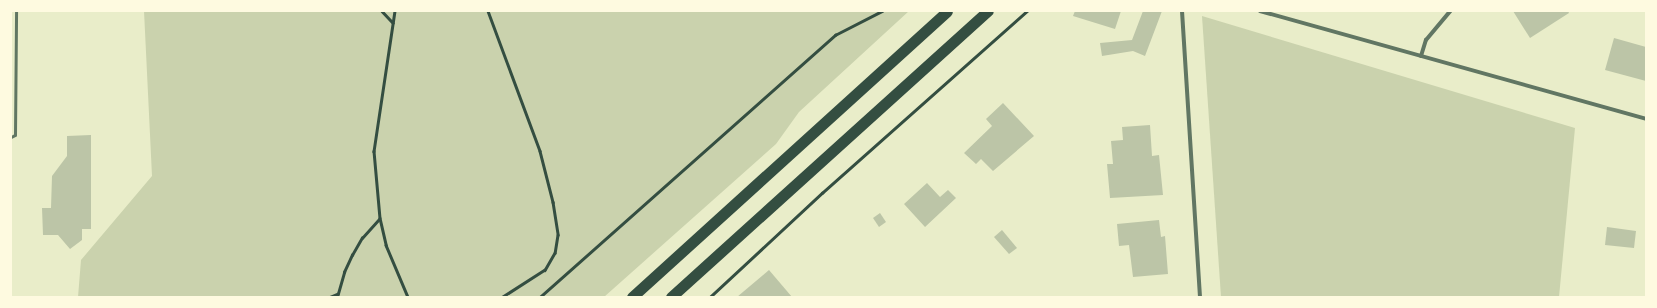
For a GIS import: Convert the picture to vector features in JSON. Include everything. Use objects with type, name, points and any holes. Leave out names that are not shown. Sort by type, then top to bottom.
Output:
[{"type":"highway","points":[[632,297],[947,11]]},
{"type":"highway","points":[[671,297],[988,11]]},
{"type":"street","points":[[1182,11],[1200,297]]},
{"type":"street","points":[[1260,11],[1646,119]]},
{"type":"street","points":[[1421,56],[1426,40],[1450,11]]},
{"type":"lane","points":[[11,137],[15,135],[16,11]]},
{"type":"path","points":[[382,11],[393,23]]},
{"type":"path","points":[[395,11],[374,151],[380,218],[386,245],[408,297]]},
{"type":"path","points":[[488,11],[540,151],[553,202],[558,235],[555,253],[545,270],[503,297]]},
{"type":"path","points":[[540,297],[835,35],[882,11]]},
{"type":"path","points":[[710,297],[822,193],[1027,11]]},
{"type":"path","points":[[330,297],[338,295],[344,272],[352,255],[362,238],[380,218]]},
{"type":"green space","points":[[144,11],[909,11],[799,112],[776,144],[604,297],[78,297],[81,260],[152,176]]},
{"type":"green space","points":[[1202,16],[1575,128],[1559,297],[1221,297]]},
{"type":"building","points":[[1075,11],[1121,11],[1115,29],[1073,16]]},
{"type":"building","points":[[1143,11],[1162,11],[1145,56],[1133,51],[1102,56],[1100,43],[1132,40]]},
{"type":"building","points":[[1513,11],[1568,11],[1569,13],[1530,38]]},
{"type":"building","points":[[1614,38],[1646,47],[1646,81],[1605,70]]},
{"type":"building","points":[[1003,103],[1034,136],[993,171],[981,159],[976,164],[964,153],[992,126],[986,119]]},
{"type":"building","points":[[1150,125],[1152,156],[1159,155],[1163,195],[1110,198],[1107,164],[1113,164],[1111,141],[1123,140],[1122,127]]},
{"type":"building","points":[[91,135],[91,229],[82,229],[82,240],[70,249],[58,235],[43,235],[42,208],[51,208],[52,176],[67,156],[67,136]]},
{"type":"building","points":[[927,183],[940,197],[948,190],[956,198],[925,227],[904,204]]},
{"type":"building","points":[[880,213],[886,222],[879,227],[873,218]]},
{"type":"building","points":[[1159,220],[1161,237],[1165,236],[1168,274],[1133,277],[1129,245],[1119,246],[1117,224]]},
{"type":"building","points":[[1607,227],[1636,231],[1634,248],[1605,245]]},
{"type":"building","points":[[1002,230],[1017,248],[1009,254],[994,237]]},
{"type":"building","points":[[769,270],[792,297],[737,297]]}]
